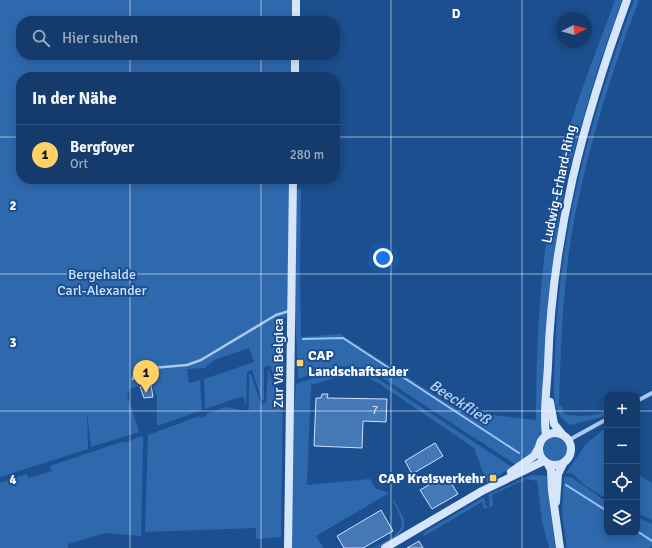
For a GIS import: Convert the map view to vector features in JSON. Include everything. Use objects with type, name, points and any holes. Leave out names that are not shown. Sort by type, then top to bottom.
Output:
[{"type":"main road","points":[[296,0],[296,16]]},
{"type":"main road","name":"Ludwig-Erhard-Ring","points":[[546,435],[552,304],[566,205],[576,158],[591,104],[628,0]]},
{"type":"main road","points":[[295,60],[295,72]]},
{"type":"main road","name":"Zur Via Belgica","points":[[288,548],[293,184]]},
{"type":"main road","name":"Ludwig-Erhard-Ring","points":[[548,380],[554,424],[562,434]]},
{"type":"main road","points":[[385,548],[482,491],[534,456],[540,441],[546,435],[552,433],[562,434],[569,440],[571,451],[570,456],[563,464],[558,474],[555,510]]},
{"type":"main road","points":[[538,449],[551,470],[560,548]]},
{"type":"main road","points":[[482,491],[546,463],[558,465],[563,464]]},
{"type":"street","points":[[640,399],[652,393]]},
{"type":"street","points":[[569,440],[604,421]]},
{"type":"lane","points":[[133,379],[136,370],[187,365],[201,360],[276,315],[291,310]]},
{"type":"green space","name":"Bergehalde Carl-Alexander","points":[[0,0],[293,0],[292,16],[16,16],[16,60],[291,60],[291,72],[16,72],[16,184],[290,184],[287,314],[284,322],[284,365],[279,365],[279,385],[277,385],[270,365],[264,367],[264,400],[262,400],[252,370],[247,372],[246,405],[243,396],[205,409],[204,379],[254,362],[249,348],[214,360],[205,368],[187,369],[189,383],[200,380],[202,410],[157,426],[157,397],[151,383],[150,373],[147,374],[146,385],[131,388],[127,394],[139,432],[91,447],[87,412],[88,449],[0,477]]},
{"type":"green space","points":[[615,0],[622,0],[598,68],[581,126],[567,176],[560,212],[547,310],[542,431],[532,453],[516,465],[372,371],[352,366],[343,366],[298,379],[295,310],[296,190],[301,189],[301,337],[340,334],[460,411],[536,420],[537,350],[542,280],[557,177],[576,107]]},
{"type":"green space","points":[[634,0],[639,0],[602,106],[581,188],[571,239],[563,310],[559,406],[562,406],[564,414],[581,416],[604,412],[604,416],[570,425],[563,420],[559,413],[554,396],[557,314],[562,268],[579,177],[618,44]]},
{"type":"green space","points":[[268,368],[277,393],[283,392],[281,537],[256,539],[256,528],[145,532],[148,435],[199,416],[200,418],[206,416],[206,414],[226,407],[246,411],[249,409],[249,374],[251,374],[261,404],[266,403]]},
{"type":"green space","points":[[348,368],[362,370],[371,374],[512,467],[487,483],[474,448],[369,378],[347,374],[311,385],[307,485],[370,479],[375,488],[389,493],[316,536],[324,548],[291,548],[292,432],[296,384]]},
{"type":"green space","points":[[604,429],[604,497],[586,486],[571,473],[566,473],[586,444]]},
{"type":"green space","points":[[555,435],[564,439],[568,448],[564,457],[555,461],[546,457],[542,448],[546,439]]},
{"type":"green space","points":[[141,436],[143,437],[143,445],[141,536],[106,533],[68,544],[68,548],[0,548],[0,483],[27,474],[28,478],[52,471],[50,466],[124,441],[125,443]]},
{"type":"green space","points":[[532,475],[548,476],[548,492],[555,548],[549,548],[542,521],[537,481],[526,479],[492,495],[493,506],[484,509],[482,502],[424,536],[423,533],[484,497],[486,507],[490,506],[489,494]]},
{"type":"green space","points":[[640,476],[652,483],[652,520],[640,514]]},
{"type":"green space","points":[[564,477],[571,477],[604,500],[604,536],[640,536],[640,518],[652,524],[652,546],[649,548],[567,548],[562,513]]},
{"type":"green space","points":[[394,500],[404,519],[404,528],[399,535],[391,541],[383,546],[374,548],[391,538],[400,530],[402,525],[401,519],[393,501]]},
{"type":"building","points":[[151,385],[153,397],[144,398],[140,387]]},
{"type":"building","points":[[322,394],[328,394],[327,398],[387,399],[386,422],[363,421],[362,448],[314,446],[316,398],[321,398]]},
{"type":"building","points":[[435,443],[443,456],[412,474],[405,461]]},
{"type":"building","points":[[446,475],[458,494],[432,509],[420,490]]},
{"type":"building","points":[[381,510],[393,531],[363,548],[344,548],[337,536]]},
{"type":"building","points":[[419,541],[423,548],[407,548]]},
{"type":"waterway","name":"Beeckfließ","points":[[303,339],[343,338],[519,453]]},
{"type":"waterway","name":"Beeckfließ","points":[[566,485],[604,509]]},
{"type":"waterway","name":"Beeckfließ","points":[[640,533],[652,541]]},
{"type":"place","name":"CAP Landschaftsader","points":[[300,363]]},
{"type":"place","name":"Bergfoyer","points":[[146,393]]},
{"type":"place","name":"CAP Kreisverkehr","points":[[493,478]]}]
